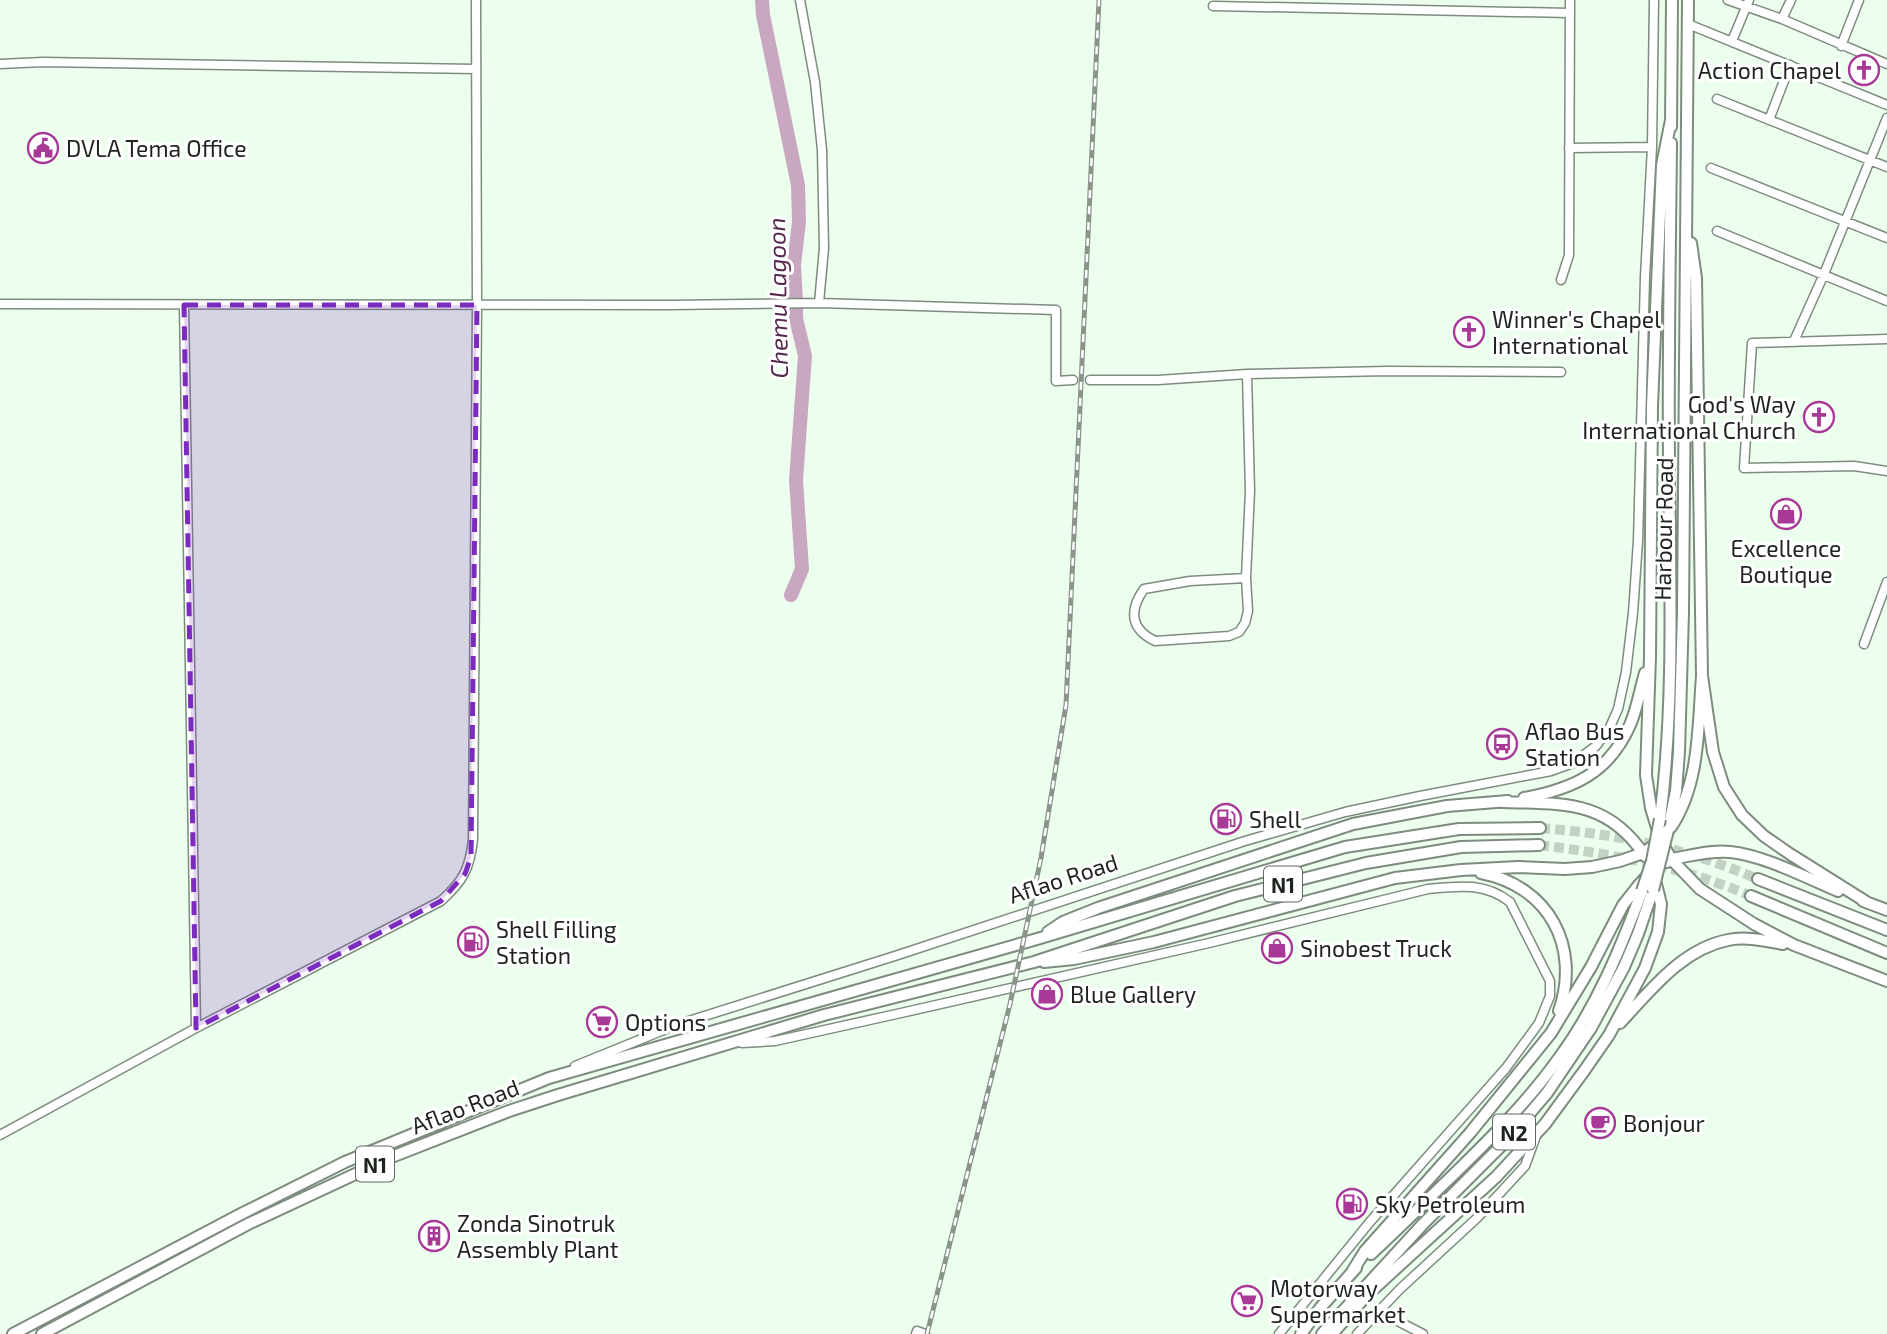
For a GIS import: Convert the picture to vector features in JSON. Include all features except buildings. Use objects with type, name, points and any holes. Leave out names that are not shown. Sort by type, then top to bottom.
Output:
[{"type":"highway","name":"Harbour Road","points":[[1618,966],[1652,861],[1665,783],[1670,660],[1672,0]]},
{"type":"highway","name":"Harbour Road","points":[[1618,966],[1638,934],[1653,890],[1676,790],[1679,752],[1683,612],[1688,0]]},
{"type":"highway","points":[[1671,120],[1662,165],[1654,330],[1646,775],[1651,808],[1661,841],[1671,859],[1700,889],[1754,925],[1794,945],[1887,981]]},
{"type":"highway","points":[[1034,961],[1048,963],[1074,959],[1154,942],[1395,877],[1518,867],[1592,867],[1643,853],[1661,841],[1679,816],[1692,777],[1702,676],[1696,278],[1686,223]]},
{"type":"highway","points":[[1502,802],[1549,793],[1587,778],[1604,765],[1621,743],[1631,723],[1650,657]]},
{"type":"highway","points":[[1702,676],[1713,752],[1724,788],[1742,815],[1781,848],[1868,903]]},
{"type":"highway","points":[[1037,939],[1063,922],[1098,908],[1353,824],[1447,806],[1502,802],[1572,804],[1605,816],[1626,832],[1653,870],[1661,904],[1658,932],[1645,968],[1609,1035]]},
{"type":"highway","name":"Aflao Road","points":[[13,1334],[345,1162],[549,1078],[1037,939],[1345,847],[1458,829],[1540,828]]},
{"type":"highway","name":"Aflao Road","points":[[42,1334],[248,1224],[394,1156],[509,1111],[824,1014],[1034,961],[1235,896],[1366,863],[1461,847],[1539,845]]},
{"type":"highway","points":[[1352,1272],[1365,1251],[1477,1124],[1551,1033],[1591,967],[1623,905],[1653,870],[1671,859],[1711,852],[1731,852],[1755,858],[1887,911]]},
{"type":"highway","points":[[1461,870],[1508,880],[1533,897],[1552,919],[1562,937],[1567,965],[1566,984],[1551,1033]]},
{"type":"highway","points":[[1758,879],[1887,930]]},
{"type":"highway","points":[[1751,896],[1887,953]]},
{"type":"highway","points":[[1332,1334],[1367,1295],[1496,1177],[1537,1133],[1609,1035],[1664,976],[1697,950],[1729,940],[1757,940],[1794,945]]},
{"type":"highway","name":"N2","points":[[1301,1334],[1352,1272],[1488,1141],[1534,1091],[1560,1058],[1618,966]]},
{"type":"highway","name":"N2","points":[[1321,1334],[1423,1224],[1508,1139],[1547,1093],[1591,1028],[1618,966]]},
{"type":"street","points":[[0,1135],[196,1028],[441,901],[466,874],[473,839],[476,0]]},
{"type":"street","points":[[800,0],[815,82],[822,150],[824,248],[819,303]]},
{"type":"street","points":[[1561,280],[1569,255],[1570,0]]},
{"type":"street","name":"Harbour Road","points":[[1596,746],[1610,727],[1618,709],[1626,672],[1633,613],[1652,147],[1654,0]]},
{"type":"street","points":[[1728,0],[1748,3],[1887,64]]},
{"type":"street","points":[[1782,19],[1791,0]]},
{"type":"street","points":[[1841,46],[1859,0]]},
{"type":"street","points":[[1732,41],[1748,3]]},
{"type":"street","points":[[1213,6],[1570,13]]},
{"type":"street","points":[[1688,24],[1887,105]]},
{"type":"street","points":[[0,64],[43,62],[476,69]]},
{"type":"street","points":[[1769,120],[1790,65]]},
{"type":"street","points":[[1717,99],[1887,167]]},
{"type":"street","points":[[1794,341],[1887,118]]},
{"type":"street","points":[[1569,148],[1652,147]]},
{"type":"street","points":[[1711,168],[1887,238]]},
{"type":"street","points":[[1717,231],[1887,301]]},
{"type":"street","points":[[0,304],[477,306],[819,303],[1056,310],[1056,381],[1073,380]]},
{"type":"street","points":[[184,305],[196,1028]]},
{"type":"street","points":[[1887,339],[1752,343],[1744,468],[1854,466],[1887,471]]},
{"type":"street","points":[[1090,380],[1388,371],[1561,372]]},
{"type":"street","points":[[1247,374],[1250,491],[1248,611],[1245,623],[1239,632],[1229,636],[1155,641],[1145,636],[1133,614],[1136,599],[1144,589],[1190,581],[1247,578]]},
{"type":"street","points":[[1864,643],[1887,582]]},
{"type":"street","name":"Aflao Road","points":[[549,1078],[676,1025],[1245,841],[1345,812],[1551,771],[1573,763],[1596,746]]},
{"type":"street","name":"Aflao Road","points":[[729,1043],[775,1041],[1209,943],[1415,891],[1462,886],[1489,889],[1499,894],[1510,902],[1550,981],[1550,996],[1539,1023],[1506,1068],[1357,1238],[1279,1334]]},
{"type":"street","points":[[1357,1334],[1477,1218],[1525,1166],[1537,1133]]},
{"type":"street","points":[[1378,1311],[1423,1334]]},
{"type":"street","points":[[916,1334],[917,1331],[925,1334]]},
{"type":"highlighted area","points":[[184,305],[477,305],[471,857],[465,874],[441,901],[196,1028]]},
{"type":"waterway","name":"Chemu Lagoon","points":[[762,0],[798,185],[799,222],[794,265],[796,318],[805,356],[796,480],[802,569],[791,595]]},
{"type":"tunnel","points":[[1540,828],[1597,834],[1651,844],[1704,859],[1758,879]]},
{"type":"tunnel","points":[[1539,845],[1674,869],[1751,896]]},
{"type":"railway","points":[[927,1334],[1010,1004],[1041,858],[1066,705],[1099,0]]},
{"type":"place","name":"Action Chapel","points":[[1864,70]]},
{"type":"place","name":"DVLA Tema Office","points":[[43,148]]},
{"type":"place","name":"Winner's Chapel International","points":[[1469,332]]},
{"type":"place","name":"God's Way International Church","points":[[1819,417]]},
{"type":"place","name":"Excellence Boutique","points":[[1786,514]]},
{"type":"place","name":"Aflao Bus Station","points":[[1502,744]]},
{"type":"place","name":"Shell","points":[[1226,819]]},
{"type":"place","name":"Shell Filling Station","points":[[473,942]]},
{"type":"place","name":"Sinobest Truck","points":[[1277,948]]},
{"type":"place","name":"Blue Gallery","points":[[1047,994]]},
{"type":"place","name":"Options","points":[[602,1022]]},
{"type":"place","name":"Bonjour","points":[[1600,1123]]},
{"type":"place","name":"Sky Petroleum","points":[[1352,1204]]},
{"type":"place","name":"Zonda Sinotruk Assembly Plant","points":[[434,1236]]},
{"type":"place","name":"Motorway Supermarket","points":[[1247,1301]]}]
